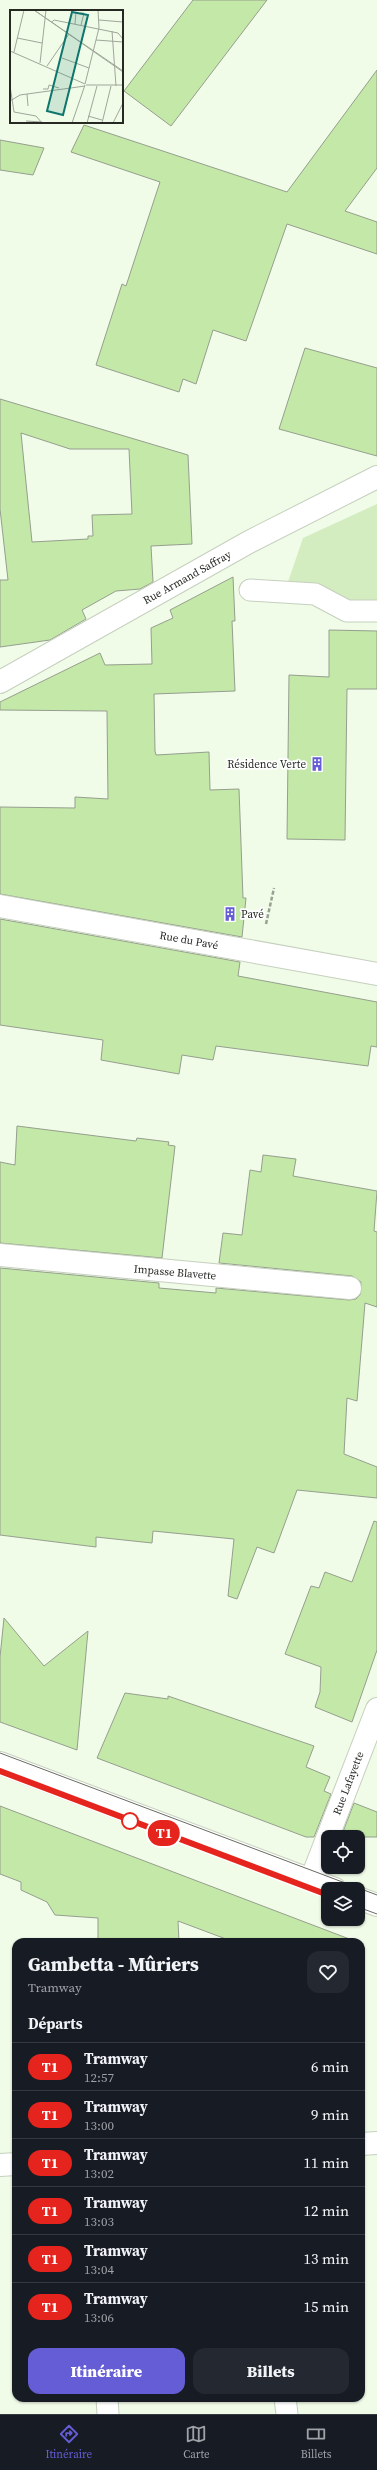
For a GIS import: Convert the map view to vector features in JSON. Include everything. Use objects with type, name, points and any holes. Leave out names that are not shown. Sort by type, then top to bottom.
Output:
[{"type":"street","name":"Rue Armand Saffray","points":[[0,682],[256,538],[377,477]]},
{"type":"street","name":"Rue du Pavé","points":[[0,906],[377,974]]},
{"type":"street","name":"Impasse Blavette","points":[[0,1255],[350,1288]]},
{"type":"street","name":"Rue Lafayette","points":[[311,1880],[377,1709]]},
{"type":"street","points":[[0,1763],[321,1884]]},
{"type":"street","points":[[365,1901],[377,1905]]},
{"type":"street","points":[[365,2144],[377,2143]]},
{"type":"street","points":[[0,2165],[12,2164]]},
{"type":"lane","points":[[250,590],[315,594],[347,611],[377,611]]},
{"type":"lane","points":[[107,2402],[108,2414]]},
{"type":"lane","points":[[286,2402],[288,2414]]},
{"type":"path","points":[[261,953],[274,888]]},
{"type":"green space","points":[[377,504],[377,600],[350,600],[314,583],[288,582],[303,538]]},
{"type":"building","points":[[193,0],[267,0],[171,126],[124,91]]},
{"type":"building","points":[[377,70],[377,168],[345,211],[377,222],[377,254],[287,224],[246,341],[213,330],[196,384],[183,379],[179,392],[96,365],[122,284],[126,286],[160,182],[71,152],[84,125],[287,192]]},
{"type":"building","points":[[0,140],[44,148],[33,175],[0,170]]},
{"type":"building","points":[[305,348],[377,368],[377,456],[279,429]]},
{"type":"building","points":[[0,399],[188,455],[192,544],[151,546],[153,582],[140,589],[116,591],[82,610],[86,619],[50,640],[0,647],[0,580],[8,580],[0,509]],"holes":[[[21,433],[70,449],[129,449],[132,514],[92,515],[93,536],[88,536],[88,539],[32,542]]]},
{"type":"building","points":[[233,577],[235,621],[232,621],[235,691],[154,694],[155,751],[156,755],[209,752],[210,790],[239,789],[243,898],[246,898],[242,937],[0,894],[0,807],[75,808],[75,797],[108,799],[107,711],[0,710],[0,702],[100,653],[105,665],[152,664],[151,628],[173,618],[170,610]]},
{"type":"building","name":"Résidence Verte","points":[[329,630],[377,631],[377,689],[347,689],[345,840],[287,839],[289,675],[329,677]]},
{"type":"building","points":[[0,919],[240,962],[238,976],[377,1002],[377,1047],[371,1046],[368,1066],[216,1046],[213,1060],[182,1055],[179,1074],[101,1060],[103,1040],[0,1025]]},
{"type":"building","points":[[17,1126],[136,1141],[137,1138],[169,1142],[168,1145],[175,1146],[162,1258],[0,1243],[0,1162],[15,1165]]},
{"type":"building","points":[[263,1155],[296,1159],[293,1176],[377,1191],[374,1231],[377,1232],[377,1307],[365,1303],[357,1401],[347,1398],[344,1454],[377,1467],[377,1498],[297,1490],[274,1553],[257,1547],[237,1599],[228,1596],[234,1539],[153,1531],[152,1543],[96,1537],[96,1547],[0,1535],[0,1268],[159,1283],[159,1288],[216,1293],[216,1288],[349,1300],[356,1299],[360,1295],[361,1282],[352,1276],[219,1263],[223,1233],[242,1235],[250,1170],[261,1172]]},
{"type":"building","points":[[374,1521],[377,1522],[377,1650],[352,1722],[315,1707],[320,1692],[321,1667],[285,1654],[311,1586],[319,1588],[325,1572],[352,1582]]},
{"type":"building","points":[[4,1618],[44,1666],[88,1631],[77,1750],[0,1722],[0,1657]]},
{"type":"building","points":[[125,1693],[168,1699],[168,1696],[314,1746],[306,1767],[330,1777],[324,1791],[331,1794],[314,1837],[306,1837],[97,1758]]},
{"type":"building","points":[[354,1803],[377,1812],[377,1837],[365,1837],[365,1830],[344,1830]]},
{"type":"building","points":[[0,1806],[347,1938],[223,1938],[178,1921],[179,1938],[98,1938],[98,1918],[55,1915],[47,1902],[21,1890],[21,1882],[0,1874]]},
{"type":"tram line","points":[[0,1753],[377,1895]]},
{"type":"tram line","points":[[0,1771],[321,1892]]},
{"type":"tram line","name":"T1","points":[[0,1771],[321,1892]]},
{"type":"tram line","points":[[365,1910],[377,1914]]},
{"type":"place","name":"Résidence Verte","points":[[317,764]]},
{"type":"place","name":"Pavé","points":[[230,914]]}]
